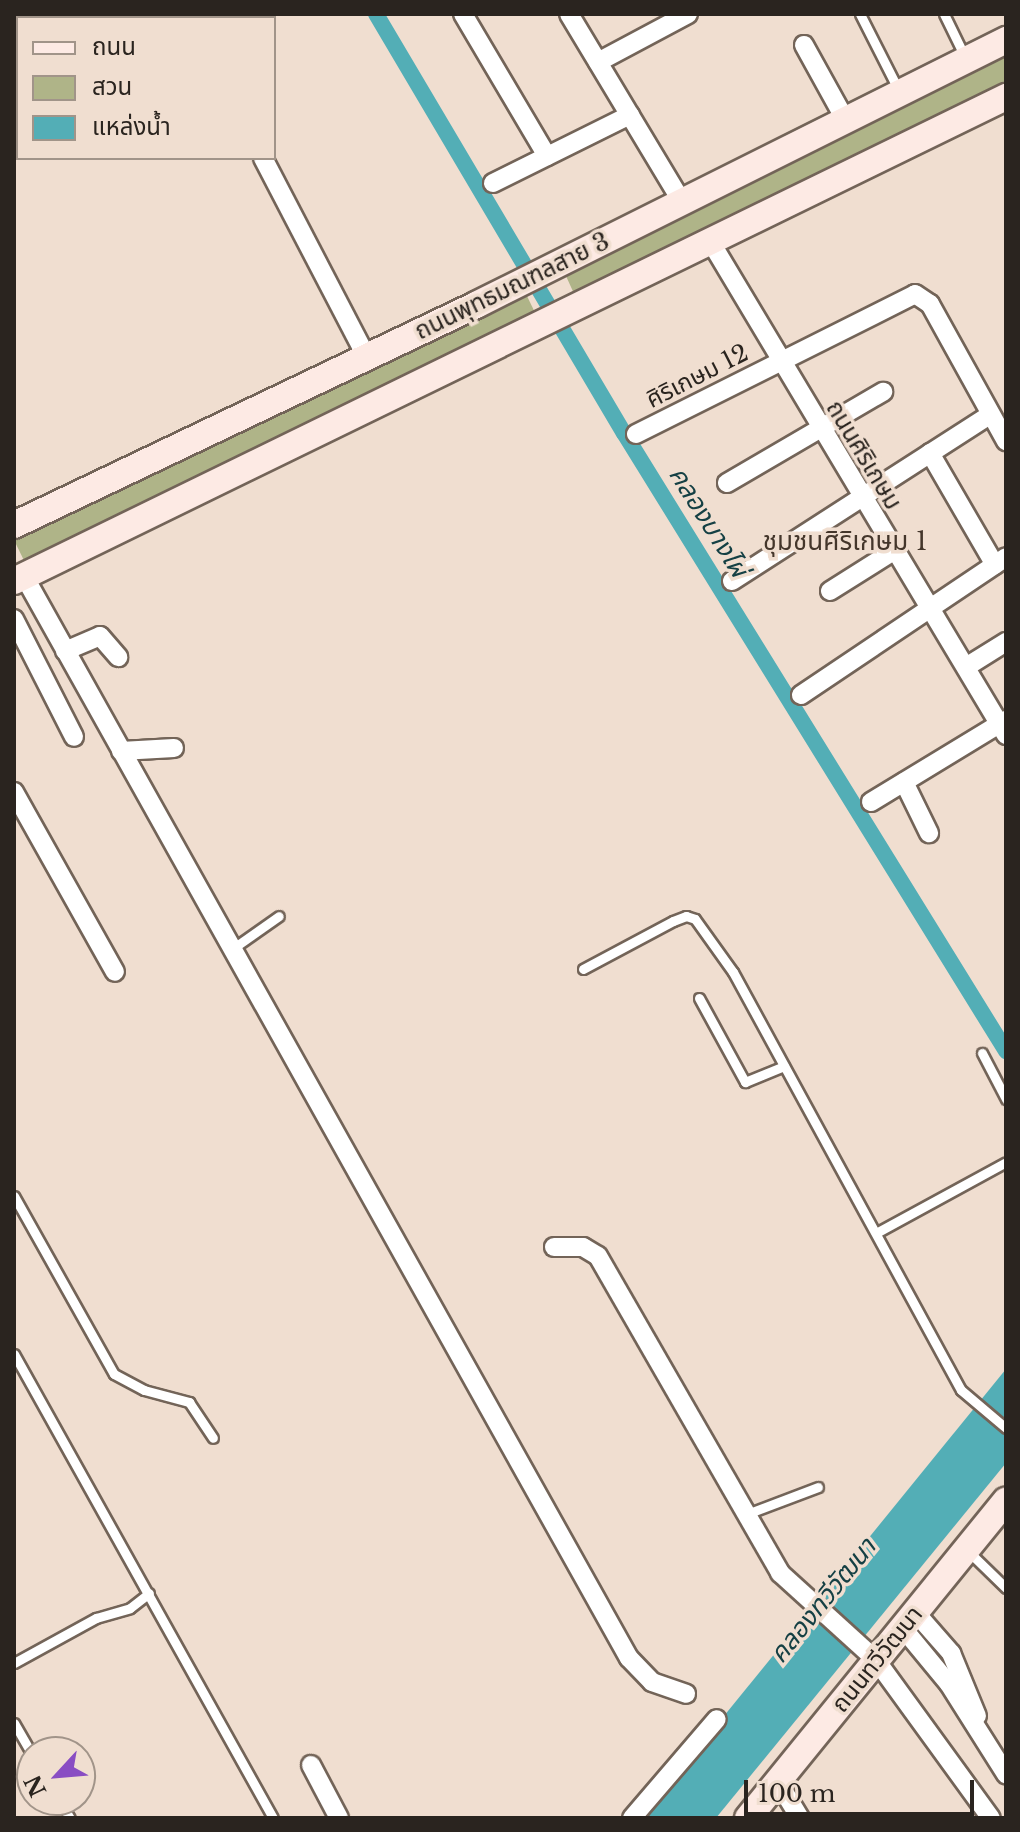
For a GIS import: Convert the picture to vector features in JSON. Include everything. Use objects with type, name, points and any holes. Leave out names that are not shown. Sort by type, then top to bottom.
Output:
[{"type":"main road","name":"ถนนพุทธมณฑลสาย 3","points":[[14,525],[476,305],[900,94],[965,57],[1006,40]]},
{"type":"main road","name":"ถนนพุทธมณฑลสาย 3","points":[[19,579],[496,348],[699,244],[1006,97]]},
{"type":"main road","name":"ถนนทวีวัฒนา","points":[[748,1818],[1006,1500]]},
{"type":"street","points":[[463,14],[547,156]]},
{"type":"street","points":[[569,14],[682,202]]},
{"type":"street","points":[[598,62],[688,14]]},
{"type":"street","points":[[804,45],[846,121]]},
{"type":"street","points":[[493,183],[630,115]]},
{"type":"street","points":[[264,160],[367,358]]},
{"type":"street","name":"ถนนศิริเกษม","points":[[699,244],[779,362],[1004,726]]},
{"type":"street","name":"ศิริเกษม 12","points":[[636,434],[921,295],[990,415]]},
{"type":"street","points":[[727,483],[883,392]]},
{"type":"street","points":[[732,581],[990,415],[1006,441]]},
{"type":"street","points":[[801,695],[1000,561],[930,453]]},
{"type":"street","points":[[830,591],[895,550]]},
{"type":"street","points":[[19,579],[67,655],[629,1658],[652,1682],[686,1694]]},
{"type":"street","points":[[14,619],[74,737]]},
{"type":"street","points":[[40,673],[100,636],[118,657]]},
{"type":"street","points":[[966,667],[1006,642]]},
{"type":"street","points":[[871,802],[1004,726]]},
{"type":"street","points":[[121,751],[174,748]]},
{"type":"street","points":[[904,782],[929,833]]},
{"type":"street","points":[[14,792],[115,972]]},
{"type":"street","points":[[554,1247],[583,1247],[598,1256],[744,1515],[792,1586],[876,1660],[991,1818]]},
{"type":"street","points":[[908,1620],[951,1653],[981,1730],[1006,1774]]},
{"type":"street","points":[[632,1818],[717,1719]]},
{"type":"street","points":[[311,1765],[339,1818]]},
{"type":"street","points":[[778,1782],[800,1818]]},
{"type":"lane","points":[[860,14],[900,94]]},
{"type":"lane","points":[[944,14],[965,57]]},
{"type":"lane","points":[[232,949],[279,916]]},
{"type":"lane","points":[[583,969],[691,916],[733,972],[961,1390],[1006,1428]]},
{"type":"lane","points":[[699,998],[745,1082],[784,1066]]},
{"type":"lane","points":[[982,1053],[1006,1099]]},
{"type":"lane","points":[[876,1233],[1006,1162]]},
{"type":"lane","points":[[14,1196],[114,1374],[144,1390],[189,1402],[213,1438]]},
{"type":"lane","points":[[14,1354],[273,1818]]},
{"type":"lane","points":[[744,1515],[818,1487]]},
{"type":"lane","points":[[966,1549],[1006,1588]]},
{"type":"lane","points":[[14,1663],[96,1618],[130,1608],[149,1593]]},
{"type":"green space","points":[[1006,48],[1006,82],[576,298],[566,276]]},
{"type":"green space","points":[[525,292],[538,319],[28,568],[14,541]]},
{"type":"water","name":"คลองทวีวัฒนา","points":[[1006,1369],[1006,1463],[716,1818],[641,1818]]},
{"type":"waterway","name":"คลองบางไผ่","points":[[376,14],[624,433],[1006,1051]]},
{"type":"district","name":"ชุมชนศิริเกษม 1","points":[[845,542]]}]
